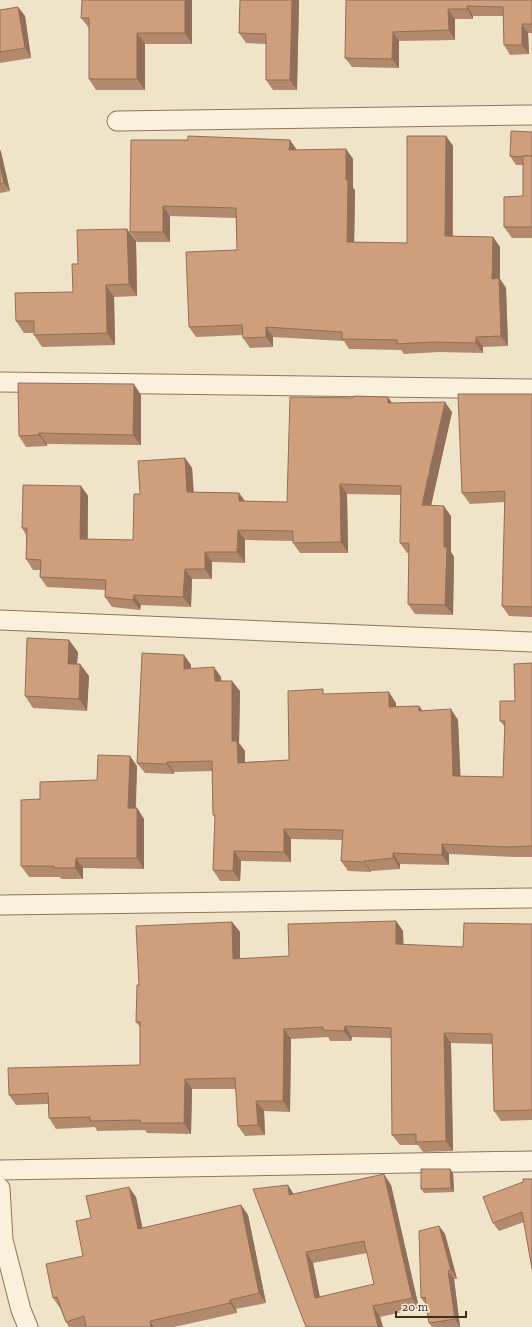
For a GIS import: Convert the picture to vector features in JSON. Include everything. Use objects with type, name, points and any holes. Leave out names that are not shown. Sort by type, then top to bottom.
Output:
[{"type":"street","points":[[117,121],[532,115]]},
{"type":"street","points":[[0,382],[532,389]]},
{"type":"street","points":[[0,620],[532,642]]},
{"type":"street","points":[[0,905],[532,898]]},
{"type":"street","points":[[0,1170],[532,1161]]},
{"type":"street","points":[[0,1188],[3,1240],[21,1310],[28,1327]]},
{"type":"building","points":[[82,0],[185,0],[185,33],[137,33],[137,79],[89,79],[89,18],[81,18]]},
{"type":"building","points":[[240,0],[292,0],[290,80],[266,80],[266,34],[239,33]]},
{"type":"building","points":[[346,0],[532,0],[532,24],[522,24],[522,45],[504,45],[503,7],[467,6],[467,9],[448,9],[449,30],[393,32],[392,59],[345,58]]},
{"type":"building","points":[[18,7],[25,48],[0,52],[0,10]]},
{"type":"building","points":[[511,131],[532,132],[532,156],[510,156]]},
{"type":"building","points":[[188,136],[290,140],[289,150],[346,149],[346,180],[348,180],[347,242],[407,243],[407,136],[446,136],[445,236],[493,237],[492,279],[499,278],[501,336],[476,337],[476,343],[432,342],[397,344],[397,340],[342,339],[342,332],[266,327],[266,337],[243,338],[242,325],[189,327],[186,252],[237,250],[236,208],[163,206],[163,232],[130,232],[131,140],[188,140]]},
{"type":"building","points":[[523,156],[532,156],[532,227],[504,227],[504,197],[523,196]]},
{"type":"building","points":[[0,165],[4,183],[0,184]]},
{"type":"building","points":[[127,229],[129,284],[106,285],[107,333],[34,335],[34,321],[16,321],[15,293],[73,292],[72,264],[78,264],[77,230]]},
{"type":"building","points":[[18,383],[134,384],[133,435],[39,433],[39,435],[19,436]]},
{"type":"building","points":[[458,394],[532,394],[532,607],[502,606],[505,491],[462,493]]},
{"type":"building","points":[[354,396],[388,397],[388,403],[445,402],[422,505],[444,506],[444,547],[447,547],[445,605],[408,604],[409,543],[400,543],[401,486],[340,484],[341,542],[293,543],[293,531],[238,530],[237,552],[205,552],[205,569],[185,569],[183,597],[134,595],[133,600],[105,597],[106,580],[40,577],[41,560],[26,559],[27,528],[22,528],[23,485],[81,486],[80,539],[133,540],[134,494],[140,494],[138,461],[185,458],[187,492],[239,493],[239,501],[287,502],[290,397],[353,398]]},
{"type":"building","points":[[27,638],[69,640],[68,664],[80,664],[79,699],[25,696]]},
{"type":"building","points":[[142,653],[184,655],[184,669],[214,667],[215,681],[232,681],[232,741],[237,741],[238,763],[289,760],[288,691],[323,689],[323,694],[389,692],[389,707],[419,706],[419,711],[451,709],[453,776],[503,777],[505,721],[500,721],[500,701],[515,701],[514,664],[532,663],[532,846],[506,847],[442,844],[442,855],[393,853],[393,858],[364,862],[341,861],[343,830],[284,829],[284,852],[234,851],[233,871],[213,870],[215,815],[213,815],[212,761],[167,762],[167,764],[137,763]]},
{"type":"building","points":[[98,755],[130,756],[128,808],[137,808],[137,858],[76,858],[75,868],[54,868],[54,866],[21,866],[21,800],[40,799],[40,782],[97,780]]},
{"type":"building","points":[[396,921],[396,944],[463,947],[464,923],[532,924],[532,1110],[494,1111],[492,1034],[444,1033],[446,1141],[416,1142],[416,1134],[392,1135],[391,1028],[345,1026],[344,1031],[323,1030],[323,1027],[284,1029],[283,1101],[256,1101],[258,1125],[238,1126],[235,1078],[185,1079],[184,1123],[140,1123],[140,1120],[90,1121],[90,1117],[49,1118],[48,1093],[9,1095],[8,1068],[140,1065],[140,1022],[136,1022],[137,985],[139,985],[136,926],[232,922],[233,959],[289,956],[288,924]]},
{"type":"building","points":[[421,1169],[450,1169],[451,1188],[421,1189]]},
{"type":"building","points":[[384,1174],[412,1298],[373,1306],[378,1327],[306,1327],[253,1189],[288,1185],[289,1195]],"holes":[[[364,1241],[374,1284],[315,1298],[306,1252]]]},
{"type":"building","points":[[523,1179],[532,1179],[532,1269],[522,1212],[493,1223],[483,1197],[523,1182]]},
{"type":"building","points":[[129,1187],[138,1229],[241,1205],[259,1293],[230,1300],[230,1303],[150,1321],[151,1327],[86,1327],[84,1316],[66,1322],[57,1297],[53,1298],[46,1264],[83,1256],[76,1221],[91,1218],[86,1196]]},
{"type":"building","points":[[439,1226],[451,1270],[448,1271],[455,1319],[429,1323],[425,1297],[421,1298],[419,1231]]}]
